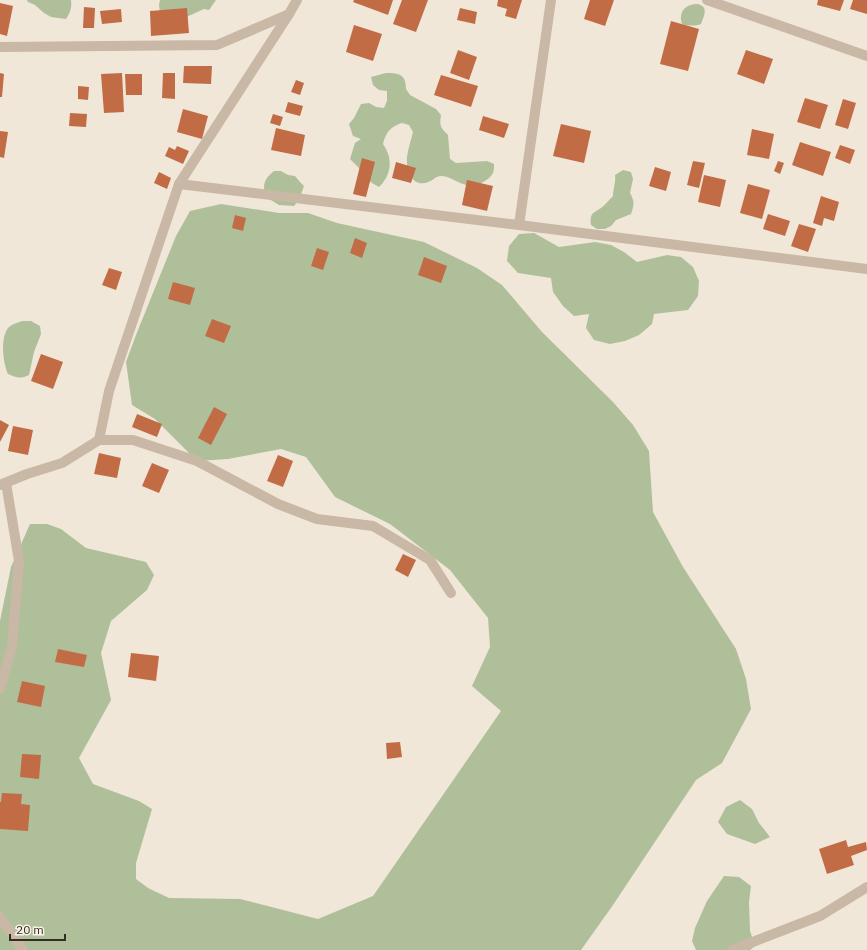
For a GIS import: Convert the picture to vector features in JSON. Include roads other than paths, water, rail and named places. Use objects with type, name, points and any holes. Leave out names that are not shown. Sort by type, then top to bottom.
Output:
[{"type":"street","points":[[289,14],[291,0]]},
{"type":"street","points":[[99,440],[109,391],[179,184],[297,0]]},
{"type":"street","points":[[519,225],[551,0]]},
{"type":"street","points":[[707,0],[867,56]]},
{"type":"street","points":[[0,48],[217,45],[289,14]]},
{"type":"street","points":[[179,184],[867,269]]},
{"type":"street","points":[[0,689],[12,647],[19,561],[3,484],[62,462],[99,440],[133,440],[197,461],[278,504],[317,518],[374,526],[430,560],[451,593]]},
{"type":"street","points":[[732,950],[820,916],[867,887]]},
{"type":"street","points":[[0,917],[23,950]]}]
